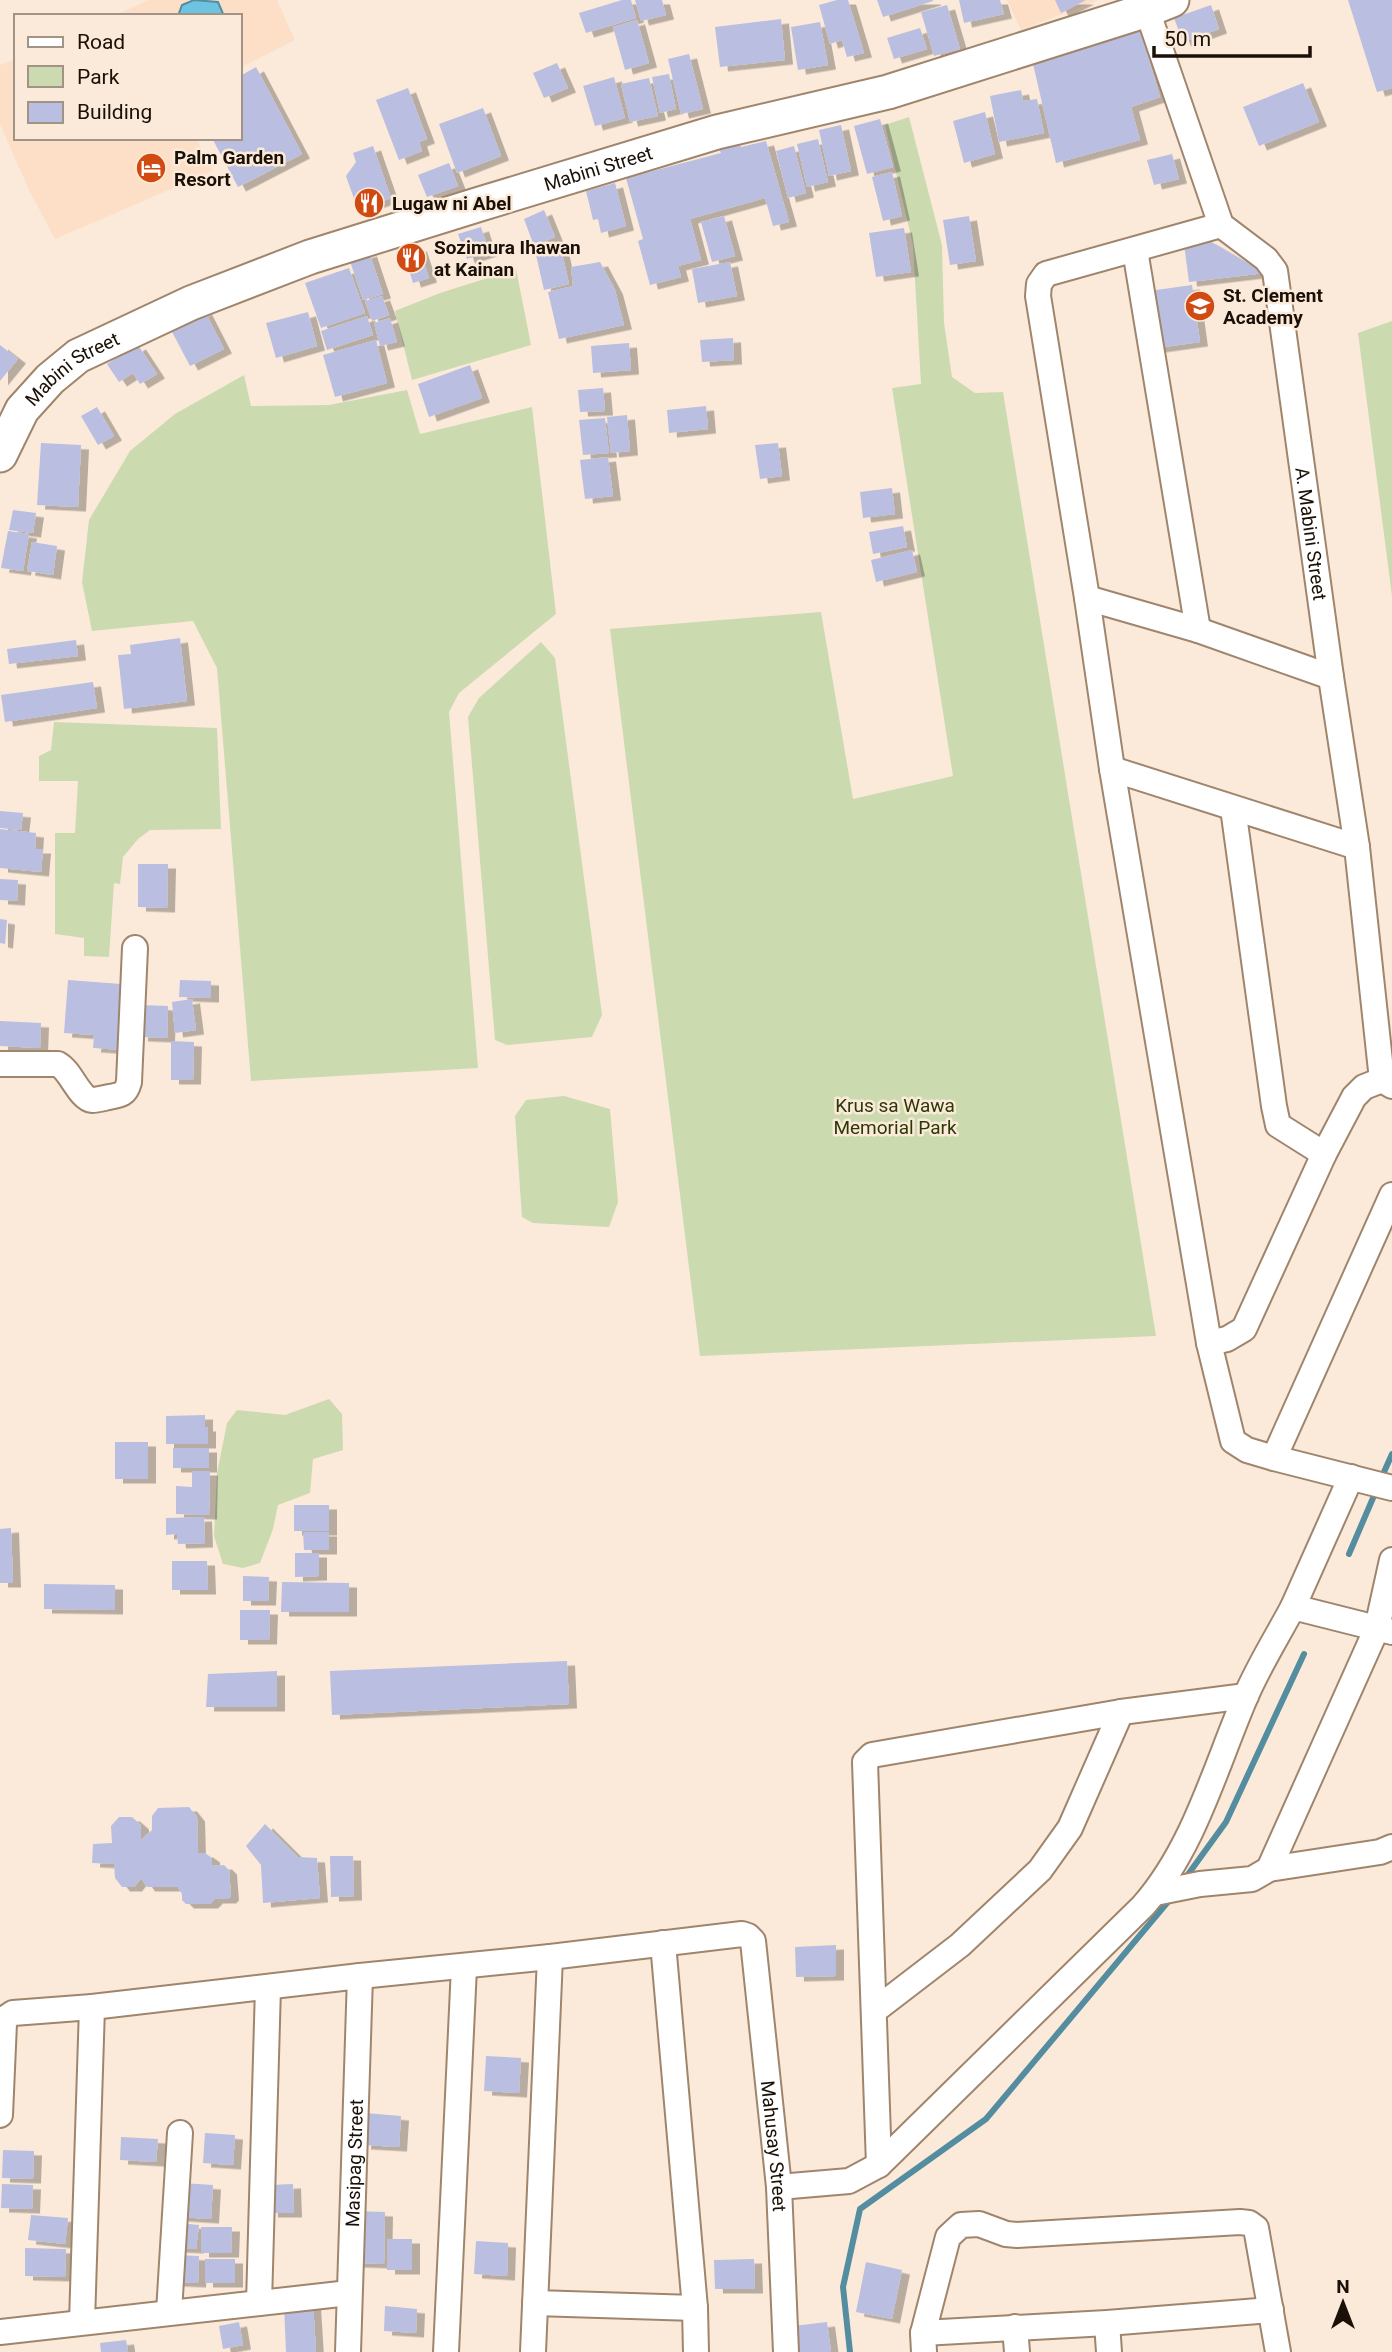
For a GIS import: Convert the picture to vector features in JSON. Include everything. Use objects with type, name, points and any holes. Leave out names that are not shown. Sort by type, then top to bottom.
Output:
[{"type":"main road","name":"Mabini Street","points":[[0,455],[22,410],[50,379],[78,356],[212,295],[310,257],[504,197],[717,132],[888,92],[1159,5]]},
{"type":"street","points":[[779,2187],[849,2181],[879,2165],[1159,1892],[1188,1836],[1246,1696],[1293,1607],[1374,1483],[1247,1450],[1233,1441],[1209,1343],[1112,769],[1038,296],[1039,284],[1046,274],[1221,225],[1159,5]]},
{"type":"street","name":"A. Mabini Street","points":[[1221,225],[1266,259],[1275,271],[1357,848],[1387,1083]]},
{"type":"street","points":[[1135,250],[1198,630]]},
{"type":"street","points":[[1087,598],[1198,630],[1331,677]]},
{"type":"street","points":[[1112,769],[1357,848]]},
{"type":"street","points":[[1233,808],[1278,1125],[1324,1154]]},
{"type":"street","points":[[0,1063],[58,1064],[65,1068],[84,1096],[92,1100],[121,1095],[127,1091],[135,948]]},
{"type":"street","points":[[1209,1343],[1227,1339],[1244,1329],[1324,1154],[1354,1097],[1364,1087],[1387,1083]]},
{"type":"street","points":[[1274,1458],[1392,1195]]},
{"type":"street","points":[[1269,1869],[1384,1630],[1392,1560]]},
{"type":"street","points":[[1293,1607],[1384,1630]]},
{"type":"street","points":[[879,2165],[865,1762],[867,1758],[1121,1712],[1246,1696]]},
{"type":"street","points":[[874,2011],[960,1945],[1040,1870],[1070,1828],[1121,1712]]},
{"type":"street","points":[[1159,1892],[1200,1884],[1252,1879],[1269,1869],[1380,1852],[1392,1847]]},
{"type":"street","name":"Mahusay Street","points":[[663,1943],[742,1934],[753,1941],[779,2187],[786,2352]]},
{"type":"street","points":[[0,2115],[4,2023],[13,2013],[550,1958],[663,1943],[695,2308],[696,2352]]},
{"type":"street","points":[[533,2352],[550,1958]]},
{"type":"street","points":[[446,2352],[464,1967]]},
{"type":"street","name":"Masipag Street","points":[[348,2352],[360,1976]]},
{"type":"street","points":[[259,2302],[268,1987]]},
{"type":"street","points":[[82,2322],[92,2007]]},
{"type":"street","points":[[169,2312],[180,2133]]},
{"type":"street","points":[[1271,2310],[1107,2323],[1015,2327],[923,2343],[948,2237],[961,2225],[979,2224],[1017,2235],[1249,2223],[1256,2228],[1271,2310],[1278,2352]]},
{"type":"street","points":[[0,2332],[349,2293]]},
{"type":"street","points":[[535,2303],[695,2308]]},
{"type":"street","points":[[1107,2323],[1109,2352]]},
{"type":"street","points":[[1015,2327],[1017,2352]]},
{"type":"shaded area","points":[[149,0],[277,0],[295,40],[242,67],[242,14],[118,14]]},
{"type":"shaded area","points":[[1007,0],[1099,0],[1021,30]]},
{"type":"shaded area","points":[[14,60],[14,140],[197,140],[213,171],[55,239],[29,190],[0,124],[0,65]]},
{"type":"green space","name":"Krus sa Wawa Memorial Park","points":[[909,117],[942,245],[944,323],[952,377],[975,393],[1003,392],[1156,1336],[700,1356],[610,629],[821,612],[853,799],[953,776],[892,388],[921,384],[913,245],[885,125]]},
{"type":"green space","points":[[516,269],[531,345],[412,380],[395,311],[440,293]]},
{"type":"green space","points":[[1392,321],[1392,596],[1358,333]]},
{"type":"green space","points":[[244,375],[251,406],[329,405],[407,390],[420,434],[532,407],[556,614],[459,693],[449,712],[478,1068],[251,1081],[217,668],[193,621],[92,631],[82,582],[89,520],[130,451],[175,414]]},
{"type":"green space","points":[[541,642],[555,658],[602,1015],[592,1037],[507,1045],[495,1040],[468,717],[479,698]]},
{"type":"green space","points":[[54,722],[217,728],[221,829],[150,830],[138,839],[123,857],[120,884],[114,883],[109,957],[84,956],[84,938],[55,934],[55,833],[75,833],[78,781],[39,781],[39,756],[51,750]]},
{"type":"green space","points":[[564,1096],[610,1109],[618,1202],[609,1227],[533,1223],[522,1217],[515,1116],[526,1100]]},
{"type":"green space","points":[[329,1399],[342,1414],[343,1450],[313,1459],[310,1493],[278,1505],[273,1529],[260,1563],[243,1568],[223,1564],[214,1536],[217,1473],[227,1423],[237,1410],[285,1415]]},
{"type":"water","points":[[194,0],[218,2],[223,14],[179,14],[182,5]]},
{"type":"building","points":[[622,0],[631,0],[636,18],[586,33],[579,13]]},
{"type":"building","points":[[635,0],[662,0],[666,15],[641,21]]},
{"type":"building","points":[[848,0],[864,53],[847,57],[842,40],[830,44],[819,5]]},
{"type":"building","points":[[877,0],[933,0],[933,1],[883,17]]},
{"type":"building","points":[[959,0],[1000,0],[1004,14],[964,23]]},
{"type":"building","points":[[1055,0],[1086,0],[1061,13]]},
{"type":"building","points":[[1348,0],[1392,0],[1392,88],[1377,92]]},
{"type":"building","points":[[947,5],[960,49],[934,56],[921,12]]},
{"type":"building","points":[[1211,5],[1219,29],[1183,42],[1174,18]]},
{"type":"building","points":[[781,19],[785,60],[720,67],[715,27]]},
{"type":"building","points":[[637,20],[649,63],[625,70],[613,27]]},
{"type":"building","points":[[820,22],[828,65],[798,70],[791,27]]},
{"type":"building","points":[[1139,27],[1160,97],[1131,107],[1140,140],[1056,163],[1033,64]]},
{"type":"building","points":[[920,28],[927,49],[894,59],[887,38]]},
{"type":"building","points":[[689,54],[703,109],[681,114],[668,59]]},
{"type":"building","points":[[557,63],[568,88],[544,98],[533,73]]},
{"type":"building","points":[[256,67],[302,154],[238,187],[213,140],[242,140],[242,75]]},
{"type":"building","points":[[669,74],[676,109],[660,113],[652,77]]},
{"type":"building","points":[[614,77],[625,118],[595,126],[583,86]]},
{"type":"building","points":[[649,78],[658,116],[630,122],[621,84]]},
{"type":"building","points":[[1303,83],[1319,122],[1259,146],[1243,107]]},
{"type":"building","points":[[408,88],[427,139],[419,142],[422,151],[399,160],[376,100]]},
{"type":"building","points":[[1021,90],[1023,101],[1037,99],[1044,133],[999,142],[990,96]]},
{"type":"building","points":[[483,108],[501,156],[457,173],[439,124]]},
{"type":"building","points":[[985,112],[995,154],[964,163],[953,121]]},
{"type":"building","points":[[880,119],[893,167],[867,174],[854,126]]},
{"type":"building","points":[[841,125],[851,171],[829,176],[819,130]]},
{"type":"building","points":[[818,139],[828,182],[807,187],[797,144]]},
{"type":"building","points":[[766,141],[789,222],[773,226],[765,198],[690,219],[701,260],[678,266],[681,277],[650,285],[638,241],[643,239],[626,178],[721,153],[719,149],[739,143],[741,147]]},
{"type":"building","points":[[373,146],[391,198],[358,210],[346,176],[356,162],[353,153]]},
{"type":"building","points":[[794,146],[806,193],[788,198],[776,151]]},
{"type":"building","points":[[1172,154],[1179,179],[1154,185],[1147,160]]},
{"type":"building","points":[[449,163],[458,186],[427,197],[418,175]]},
{"type":"building","points":[[892,172],[902,216],[883,221],[872,177]]},
{"type":"building","points":[[615,183],[626,226],[601,233],[598,219],[593,220],[586,191]]},
{"type":"building","points":[[544,210],[555,237],[534,246],[524,219]]},
{"type":"building","points":[[724,216],[735,256],[712,262],[701,222]]},
{"type":"building","points":[[969,216],[976,261],[950,265],[943,220]]},
{"type":"building","points":[[481,227],[489,252],[467,259],[458,234]]},
{"type":"building","points":[[904,228],[911,272],[876,277],[869,233]]},
{"type":"building","points":[[1208,240],[1265,273],[1189,282],[1184,244]]},
{"type":"building","points":[[419,247],[429,278],[413,283],[403,252]]},
{"type":"building","points":[[561,249],[569,284],[544,290],[536,255]]},
{"type":"building","points":[[369,252],[383,294],[363,300],[349,258]]},
{"type":"building","points":[[600,262],[615,290],[624,325],[559,339],[548,292],[573,286],[571,267]]},
{"type":"building","points":[[730,262],[737,296],[698,303],[692,269]]},
{"type":"building","points":[[349,268],[365,313],[321,328],[305,283]]},
{"type":"building","points":[[1192,285],[1200,342],[1157,348],[1149,291]]},
{"type":"building","points":[[382,296],[389,315],[372,321],[365,301]]},
{"type":"building","points":[[204,310],[224,349],[190,366],[170,328]]},
{"type":"building","points":[[308,312],[317,346],[276,358],[266,323]]},
{"type":"building","points":[[367,316],[373,335],[327,350],[321,331]]},
{"type":"building","points":[[390,318],[397,342],[380,346],[374,323]]},
{"type":"building","points":[[733,338],[734,360],[702,362],[700,340]]},
{"type":"building","points":[[376,340],[387,383],[335,397],[323,355]]},
{"type":"building","points":[[629,343],[631,370],[593,373],[591,346]]},
{"type":"building","points":[[0,345],[18,359],[0,381]]},
{"type":"building","points":[[138,345],[157,374],[140,384],[133,373],[119,382],[107,364]]},
{"type":"building","points":[[470,365],[482,398],[429,417],[418,384]]},
{"type":"building","points":[[603,388],[605,411],[580,412],[578,390]]},
{"type":"building","points":[[706,406],[708,429],[669,433],[667,410]]},
{"type":"building","points":[[97,407],[114,436],[98,445],[81,416]]},
{"type":"building","points":[[627,415],[630,451],[611,453],[607,417]]},
{"type":"building","points":[[605,418],[609,453],[583,455],[579,420]]},
{"type":"building","points":[[41,443],[81,445],[78,507],[37,505]]},
{"type":"building","points":[[778,443],[782,476],[760,479],[755,445]]},
{"type":"building","points":[[608,457],[613,496],[585,499],[580,460]]},
{"type":"building","points":[[892,488],[895,514],[863,518],[860,492]]},
{"type":"building","points":[[13,510],[36,513],[33,533],[9,530]]},
{"type":"building","points":[[903,526],[907,547],[873,554],[869,532]]},
{"type":"building","points":[[8,531],[29,534],[23,571],[1,568]]},
{"type":"building","points":[[32,542],[57,546],[53,575],[27,571]]},
{"type":"building","points":[[912,550],[917,572],[876,582],[871,560]]},
{"type":"building","points":[[180,638],[187,701],[124,709],[118,655],[131,654],[130,645]]},
{"type":"building","points":[[76,640],[78,656],[9,664],[7,649]]},
{"type":"building","points":[[93,682],[97,708],[5,722],[1,695]]},
{"type":"building","points":[[0,811],[23,813],[21,830],[0,828]]},
{"type":"building","points":[[0,829],[36,833],[35,849],[43,849],[41,872],[0,868]]},
{"type":"building","points":[[138,864],[168,864],[167,908],[138,907]]},
{"type":"building","points":[[0,879],[18,880],[17,901],[0,900]]},
{"type":"building","points":[[0,919],[7,920],[5,944],[0,943]]},
{"type":"building","points":[[68,980],[121,984],[118,1023],[125,1023],[123,1050],[93,1048],[94,1035],[64,1033]]},
{"type":"building","points":[[180,980],[211,981],[211,998],[179,997]]},
{"type":"building","points":[[192,999],[196,1030],[175,1033],[172,1002]]},
{"type":"building","points":[[141,1005],[168,1006],[167,1038],[140,1037]]},
{"type":"building","points":[[0,1021],[41,1023],[40,1048],[0,1046]]},
{"type":"building","points":[[171,1041],[194,1042],[193,1080],[171,1080]]},
{"type":"building","points":[[205,1415],[208,1444],[166,1444],[166,1416]]},
{"type":"building","points":[[115,1442],[148,1442],[148,1479],[115,1479]]},
{"type":"building","points":[[173,1448],[209,1448],[209,1468],[173,1468]]},
{"type":"building","points":[[192,1471],[210,1471],[209,1515],[176,1514],[176,1486],[192,1487]]},
{"type":"building","points":[[294,1505],[329,1505],[329,1531],[294,1531]]},
{"type":"building","points":[[204,1517],[205,1543],[178,1544],[177,1534],[166,1535],[166,1518]]},
{"type":"building","points":[[11,1528],[13,1583],[0,1583],[0,1529]]},
{"type":"building","points":[[303,1532],[329,1532],[329,1550],[304,1550]]},
{"type":"building","points":[[295,1553],[319,1553],[319,1576],[295,1577]]},
{"type":"building","points":[[172,1561],[207,1561],[208,1590],[172,1590]]},
{"type":"building","points":[[243,1576],[269,1577],[268,1601],[243,1601]]},
{"type":"building","points":[[282,1582],[349,1583],[349,1612],[281,1612]]},
{"type":"building","points":[[44,1584],[115,1585],[115,1610],[44,1609]]},
{"type":"building","points":[[240,1610],[270,1610],[269,1640],[240,1640]]},
{"type":"building","points":[[567,1661],[569,1704],[332,1715],[330,1671]]},
{"type":"building","points":[[277,1671],[277,1707],[206,1707],[208,1674]]},
{"type":"building","points":[[189,1807],[197,1817],[198,1853],[205,1853],[212,1858],[212,1866],[224,1865],[229,1870],[231,1896],[228,1899],[215,1899],[210,1904],[186,1904],[178,1887],[147,1887],[141,1878],[134,1887],[122,1887],[115,1878],[114,1864],[92,1863],[93,1844],[112,1843],[111,1826],[119,1817],[132,1817],[141,1825],[141,1840],[152,1830],[152,1816],[158,1808]]},
{"type":"building","points":[[265,1824],[298,1857],[317,1858],[320,1898],[263,1903],[261,1865],[246,1846]]},
{"type":"building","points":[[330,1856],[353,1856],[354,1896],[331,1897]]},
{"type":"building","points":[[836,1945],[836,1976],[796,1977],[795,1947]]},
{"type":"building","points":[[486,2056],[521,2058],[519,2093],[484,2091]]},
{"type":"building","points":[[365,2113],[401,2116],[399,2147],[363,2145]]},
{"type":"building","points":[[205,2133],[235,2135],[233,2165],[203,2163]]},
{"type":"building","points":[[121,2137],[158,2139],[156,2162],[120,2160]]},
{"type":"building","points":[[3,2150],[34,2151],[33,2179],[2,2178]]},
{"type":"building","points":[[181,2183],[213,2185],[211,2219],[180,2217]]},
{"type":"building","points":[[2,2184],[33,2185],[32,2209],[1,2208]]},
{"type":"building","points":[[293,2184],[294,2213],[270,2213],[269,2185]]},
{"type":"building","points":[[356,2211],[385,2212],[384,2264],[355,2263]]},
{"type":"building","points":[[31,2215],[68,2218],[65,2244],[28,2240]]},
{"type":"building","points":[[178,2223],[199,2225],[196,2249],[176,2248]]},
{"type":"building","points":[[201,2227],[232,2227],[231,2253],[201,2253]]},
{"type":"building","points":[[387,2239],[412,2239],[412,2270],[387,2270]]},
{"type":"building","points":[[476,2241],[508,2243],[507,2276],[474,2274]]},
{"type":"building","points":[[25,2248],[66,2249],[65,2277],[25,2276]]},
{"type":"building","points":[[176,2255],[199,2256],[198,2283],[175,2282]]},
{"type":"building","points":[[205,2259],[235,2259],[235,2283],[205,2283]]},
{"type":"building","points":[[754,2259],[755,2289],[715,2289],[714,2260]]},
{"type":"building","points":[[866,2262],[902,2270],[892,2319],[856,2312]]},
{"type":"building","points":[[313,2304],[316,2352],[286,2352],[284,2305]]},
{"type":"building","points":[[385,2306],[417,2309],[416,2333],[384,2331]]},
{"type":"building","points":[[239,2322],[243,2345],[223,2349],[219,2326]]},
{"type":"building","points":[[827,2322],[831,2352],[796,2352],[793,2326]]},
{"type":"building","points":[[126,2340],[128,2352],[101,2352],[100,2343]]},
{"type":"waterway","points":[[1380,1481],[1392,1454]]},
{"type":"waterway","points":[[1349,1554],[1376,1491]]},
{"type":"waterway","points":[[1184,1880],[1226,1822],[1304,1654]]},
{"type":"waterway","points":[[850,2352],[843,2287],[860,2209],[986,2119],[1172,1897]]},
{"type":"place","name":"Palm Garden Resort","points":[[151,168]]},
{"type":"place","name":"Lugaw ni Abel","points":[[369,203]]},
{"type":"place","name":"Sozimura Ihawan at Kainan","points":[[411,258]]},
{"type":"place","name":"St. Clement Academy","points":[[1200,306]]}]
